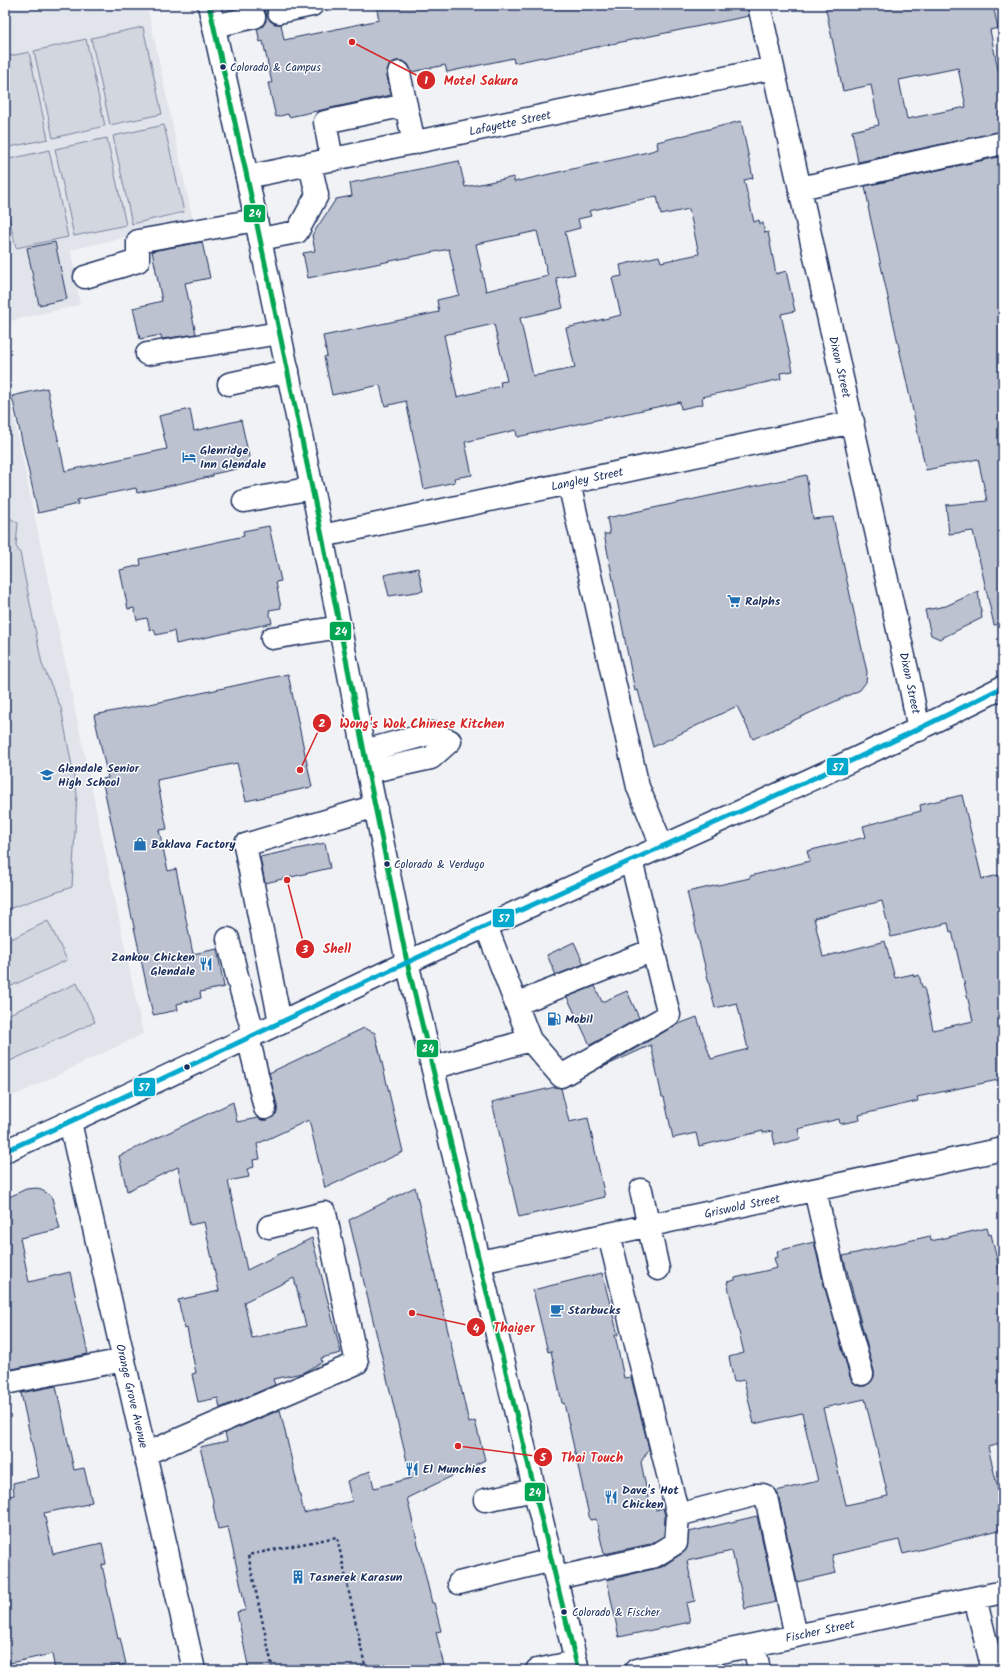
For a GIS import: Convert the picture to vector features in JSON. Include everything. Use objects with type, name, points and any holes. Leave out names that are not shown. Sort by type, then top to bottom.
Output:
[{"type":"street","points":[[209,5],[288,371],[407,962],[577,1666],[537,1670]]},
{"type":"street","points":[[279,12],[312,5]]},
{"type":"street","name":"Dixon Street","points":[[763,6],[773,68],[919,730]]},
{"type":"street","points":[[214,26],[254,17]]},
{"type":"street","name":"Lafayette Street","points":[[247,178],[773,68]]},
{"type":"street","points":[[400,73],[414,143]]},
{"type":"street","points":[[332,160],[325,122],[406,105]]},
{"type":"street","points":[[800,188],[1003,143]]},
{"type":"street","points":[[85,277],[138,262],[138,242],[258,230],[297,232],[317,194],[310,164]]},
{"type":"street","points":[[147,354],[280,333]]},
{"type":"street","points":[[229,384],[288,371]]},
{"type":"street","name":"Langley Street","points":[[322,536],[852,422]]},
{"type":"street","points":[[569,483],[638,787],[662,846]]},
{"type":"street","points":[[244,501],[312,488]]},
{"type":"street","points":[[272,638],[340,627]]},
{"type":"street","points":[[5,1151],[70,1122],[407,962],[919,730],[1003,687]]},
{"type":"street","points":[[364,751],[432,733],[450,741],[431,758],[368,772]]},
{"type":"street","points":[[280,1022],[245,845],[376,806]]},
{"type":"street","points":[[486,926],[530,1040],[560,1076],[669,1015],[631,860]]},
{"type":"street","points":[[228,940],[251,1036],[265,1108]]},
{"type":"street","points":[[516,1004],[653,950]]},
{"type":"street","points":[[432,1068],[530,1040]]},
{"type":"street","name":"Orange Grove Avenue","points":[[70,1122],[194,1670]]},
{"type":"street","name":"Griswold Street","points":[[480,1262],[1003,1149]]},
{"type":"street","points":[[641,1190],[658,1270]]},
{"type":"street","points":[[814,1190],[836,1282],[862,1374]]},
{"type":"street","points":[[145,1454],[357,1363],[325,1213],[269,1227]]},
{"type":"street","points":[[459,1583],[655,1556],[676,1543],[678,1515],[609,1235]]},
{"type":"street","points":[[5,1383],[124,1360]]},
{"type":"street","points":[[485,1500],[535,1490]]},
{"type":"street","points":[[678,1515],[754,1495],[763,1495],[766,1497],[796,1636]]},
{"type":"street","name":"Fischer Street","points":[[636,1670],[1003,1592]]},
{"type":"street","points":[[974,1598],[993,1670]]},
{"type":"street","points":[[754,1645],[759,1670]]},
{"type":"path","points":[[273,1670],[248,1555],[337,1537],[366,1670]]},
{"type":"shaded area","points":[[5,5],[147,5],[193,221],[71,250],[80,305],[5,322]]},
{"type":"shaded area","points":[[143,27],[162,114],[110,125],[91,38]]},
{"type":"shaded area","points":[[86,39],[105,126],[53,138],[34,51]]},
{"type":"shaded area","points":[[29,52],[48,139],[5,148],[5,57]]},
{"type":"shaded area","points":[[164,125],[184,212],[132,224],[113,136]]},
{"type":"shaded area","points":[[107,138],[126,225],[74,236],[55,149]]},
{"type":"shaded area","points":[[49,150],[68,237],[16,248],[5,200],[5,160]]},
{"type":"shaded area","name":"Glendale Senior High School","points":[[5,375],[143,1034],[5,1100]]},
{"type":"shaded area","points":[[5,515],[18,523],[16,546],[20,553],[42,664],[61,708],[77,793],[72,887],[5,910]]},
{"type":"shaded area","points":[[48,921],[67,960],[5,989],[5,942]]},
{"type":"shaded area","points":[[77,983],[95,1022],[10,1061],[5,1050],[5,1016]]},
{"type":"building","points":[[257,5],[269,5],[267,15],[270,21],[275,24],[281,24],[284,40],[379,20],[376,5],[747,5],[749,16],[543,58],[514,63],[513,58],[447,72],[445,65],[412,72],[408,64],[402,61],[396,61],[390,64],[387,70],[391,95],[289,117],[288,114],[276,117],[268,83],[272,83],[263,41],[260,42],[257,29],[263,26],[266,21],[266,15],[263,8]]},
{"type":"building","points":[[825,5],[993,5],[998,28],[990,30],[1003,94],[1003,131],[858,162],[852,131],[879,125],[871,85],[843,91]],"holes":[[[958,68],[966,107],[907,119],[899,80]]]},
{"type":"building","points":[[741,121],[753,178],[744,180],[754,222],[759,220],[760,224],[763,223],[765,233],[768,232],[776,274],[786,271],[795,311],[781,314],[793,371],[780,373],[781,379],[702,397],[703,404],[681,409],[680,402],[517,437],[516,430],[465,442],[472,475],[454,478],[455,482],[424,489],[406,401],[385,406],[380,385],[332,395],[324,357],[327,356],[323,336],[439,312],[437,300],[459,295],[449,249],[308,278],[303,253],[315,251],[312,235],[336,199],[352,196],[350,183],[459,161],[465,187],[514,177],[514,182],[648,152],[658,149],[657,142]],"holes":[[[657,196],[661,215],[689,209],[699,254],[661,262],[659,256],[620,265],[622,276],[612,278],[621,315],[566,328],[575,368],[533,376],[520,318],[563,308],[556,278],[575,274],[565,232],[580,228],[578,219],[591,216],[589,211]],[[537,231],[548,276],[486,291],[476,244]],[[494,324],[507,381],[500,382],[501,386],[457,397],[444,335]]]},
{"type":"building","points":[[1003,156],[1003,624],[994,625],[973,531],[949,534],[946,505],[987,501],[978,459],[926,470],[868,207],[865,186]]},
{"type":"building","points":[[55,242],[67,299],[39,305],[27,248]]},
{"type":"building","points":[[202,242],[210,278],[185,283],[196,334],[162,339],[161,335],[140,339],[133,308],[162,301],[152,251]]},
{"type":"building","name":"Glenridge Inn Glendale","points":[[47,388],[65,471],[167,449],[159,416],[190,409],[194,431],[241,420],[251,466],[137,493],[136,488],[77,500],[78,504],[38,513],[12,396]]},
{"type":"building","name":"Ralphs","points":[[806,475],[813,519],[833,517],[867,672],[866,682],[860,690],[753,739],[737,706],[653,747],[638,690],[635,691],[604,534],[610,534],[607,518]]},
{"type":"building","points":[[269,526],[281,581],[276,582],[281,608],[269,610],[272,623],[176,644],[174,631],[156,635],[154,629],[150,630],[147,618],[137,620],[134,608],[128,609],[120,570],[141,565],[140,559],[244,536],[243,531]]},
{"type":"building","points":[[418,568],[423,591],[389,596],[384,575]]},
{"type":"building","points":[[978,591],[982,618],[940,639],[931,635],[925,610],[946,606]]},
{"type":"building","points":[[288,674],[312,787],[246,801],[237,763],[157,780],[167,829],[159,830],[168,871],[176,869],[193,954],[217,949],[224,987],[200,992],[201,998],[177,1004],[178,1010],[153,1015],[102,779],[108,778],[94,715]]},
{"type":"building","points":[[962,795],[982,879],[1003,874],[1003,1079],[917,1097],[918,1101],[859,1115],[860,1120],[840,1124],[839,1119],[798,1129],[800,1139],[775,1145],[772,1131],[763,1133],[763,1131],[699,1146],[696,1133],[673,1138],[664,1097],[662,1097],[651,1045],[601,1068],[676,1025],[697,1017],[711,1059],[748,1049],[737,1003],[715,1008],[687,892],[750,878],[750,876],[810,861],[807,851],[866,837],[863,826],[921,811],[920,805]],"holes":[[[882,901],[891,937],[948,923],[950,932],[952,931],[973,1021],[933,1030],[924,987],[922,987],[919,975],[914,977],[913,974],[895,978],[885,941],[823,957],[814,918]]]},
{"type":"building","points":[[325,843],[330,868],[265,883],[260,857]]},
{"type":"building","points":[[574,942],[584,964],[556,975],[547,955]]},
{"type":"building","points":[[595,986],[602,1002],[627,991],[639,1018],[590,1045],[567,997]]},
{"type":"building","points":[[364,1028],[375,1033],[403,1152],[325,1188],[309,1120],[257,1144],[260,1159],[253,1160],[254,1167],[247,1169],[249,1177],[228,1181],[247,1270],[312,1238],[341,1353],[321,1358],[322,1362],[302,1373],[273,1379],[275,1385],[220,1408],[218,1398],[198,1402],[192,1374],[196,1373],[187,1328],[185,1329],[178,1300],[219,1291],[204,1222],[190,1225],[178,1167],[127,1191],[119,1156],[233,1102],[237,1122],[258,1118],[268,1120],[277,1113],[277,1105],[269,1073]],"holes":[[[294,1278],[306,1326],[252,1338],[244,1302]]]},
{"type":"building","points":[[555,1087],[561,1088],[569,1122],[588,1118],[605,1197],[519,1217],[492,1102]]},
{"type":"building","points":[[415,1187],[469,1423],[475,1421],[485,1460],[407,1498],[432,1603],[434,1603],[441,1631],[436,1632],[445,1670],[249,1670],[237,1612],[246,1610],[228,1527],[218,1529],[214,1505],[200,1447],[227,1441],[225,1433],[280,1410],[304,1513],[352,1501],[347,1481],[370,1471],[374,1488],[411,1478],[349,1220]]},
{"type":"building","points":[[37,1188],[47,1193],[52,1198],[60,1229],[20,1238],[29,1282],[70,1272],[88,1354],[7,1370],[5,1361],[5,1199],[26,1189]]},
{"type":"building","points":[[987,1228],[989,1235],[991,1234],[1003,1285],[1003,1443],[988,1447],[1003,1510],[1003,1529],[903,1554],[899,1540],[832,1555],[836,1573],[797,1582],[778,1494],[776,1491],[818,1481],[802,1413],[754,1424],[744,1380],[734,1382],[729,1357],[744,1353],[727,1282],[735,1280],[735,1278],[777,1268],[774,1258],[778,1257],[777,1251],[814,1242],[824,1285],[850,1377],[854,1383],[859,1386],[865,1386],[871,1382],[874,1377],[874,1371],[843,1256],[930,1236],[931,1241]],"holes":[[[865,1399],[888,1496],[846,1505],[823,1408]]]},
{"type":"building","points":[[602,1273],[618,1335],[615,1335],[624,1378],[631,1377],[649,1449],[641,1462],[650,1508],[655,1507],[656,1510],[663,1508],[665,1516],[664,1536],[650,1544],[604,1554],[596,1519],[590,1520],[564,1403],[562,1403],[551,1351],[548,1352],[533,1290]]},
{"type":"building","points":[[56,1386],[74,1470],[84,1468],[92,1502],[44,1513],[53,1554],[102,1543],[106,1564],[102,1565],[118,1639],[120,1638],[126,1664],[98,1670],[55,1670],[52,1654],[5,1664],[5,1497],[14,1495],[13,1483],[39,1477],[21,1393]]},
{"type":"building","points":[[757,1516],[776,1602],[745,1609],[732,1551],[687,1561],[695,1601],[686,1603],[690,1622],[619,1637],[607,1580],[662,1567],[686,1550],[689,1532]]},
{"type":"transit line","name":"24","points":[[209,5],[247,177],[322,536],[407,962],[578,1670]]},
{"type":"transit line","name":"57","points":[[5,1151],[126,1096],[426,954],[811,780],[1003,687]]},
{"type":"place","name":"Motel Sakura","points":[[352,42]]},
{"type":"place","name":"Colorado & Campus","points":[[223,67]]},
{"type":"place","name":"Glenridge Inn Glendale","points":[[189,457]]},
{"type":"place","name":"Ralphs","points":[[734,601]]},
{"type":"place","name":"Wong's Wok Chinese Kitchen","points":[[300,770]]},
{"type":"place","name":"Glendale Senior High School","points":[[47,775]]},
{"type":"place","name":"Baklava Factory","points":[[140,844]]},
{"type":"place","name":"Colorado & Verdugo","points":[[387,864]]},
{"type":"place","name":"Shell","points":[[287,880]]},
{"type":"place","name":"Zankou Chicken Glendale","points":[[206,964]]},
{"type":"place","name":"Mobil","points":[[554,1019]]},
{"type":"place","name":"Starbucks","points":[[557,1310]]},
{"type":"place","name":"Thaiger","points":[[412,1313]]},
{"type":"place","name":"Thai Touch","points":[[458,1446]]},
{"type":"place","name":"El Munchies","points":[[412,1469]]},
{"type":"place","name":"Dave's Hot Chicken","points":[[611,1497]]},
{"type":"place","name":"Tasnerek Karasun","points":[[298,1577]]},
{"type":"place","name":"Colorado & Fischer","points":[[564,1612]]}]
